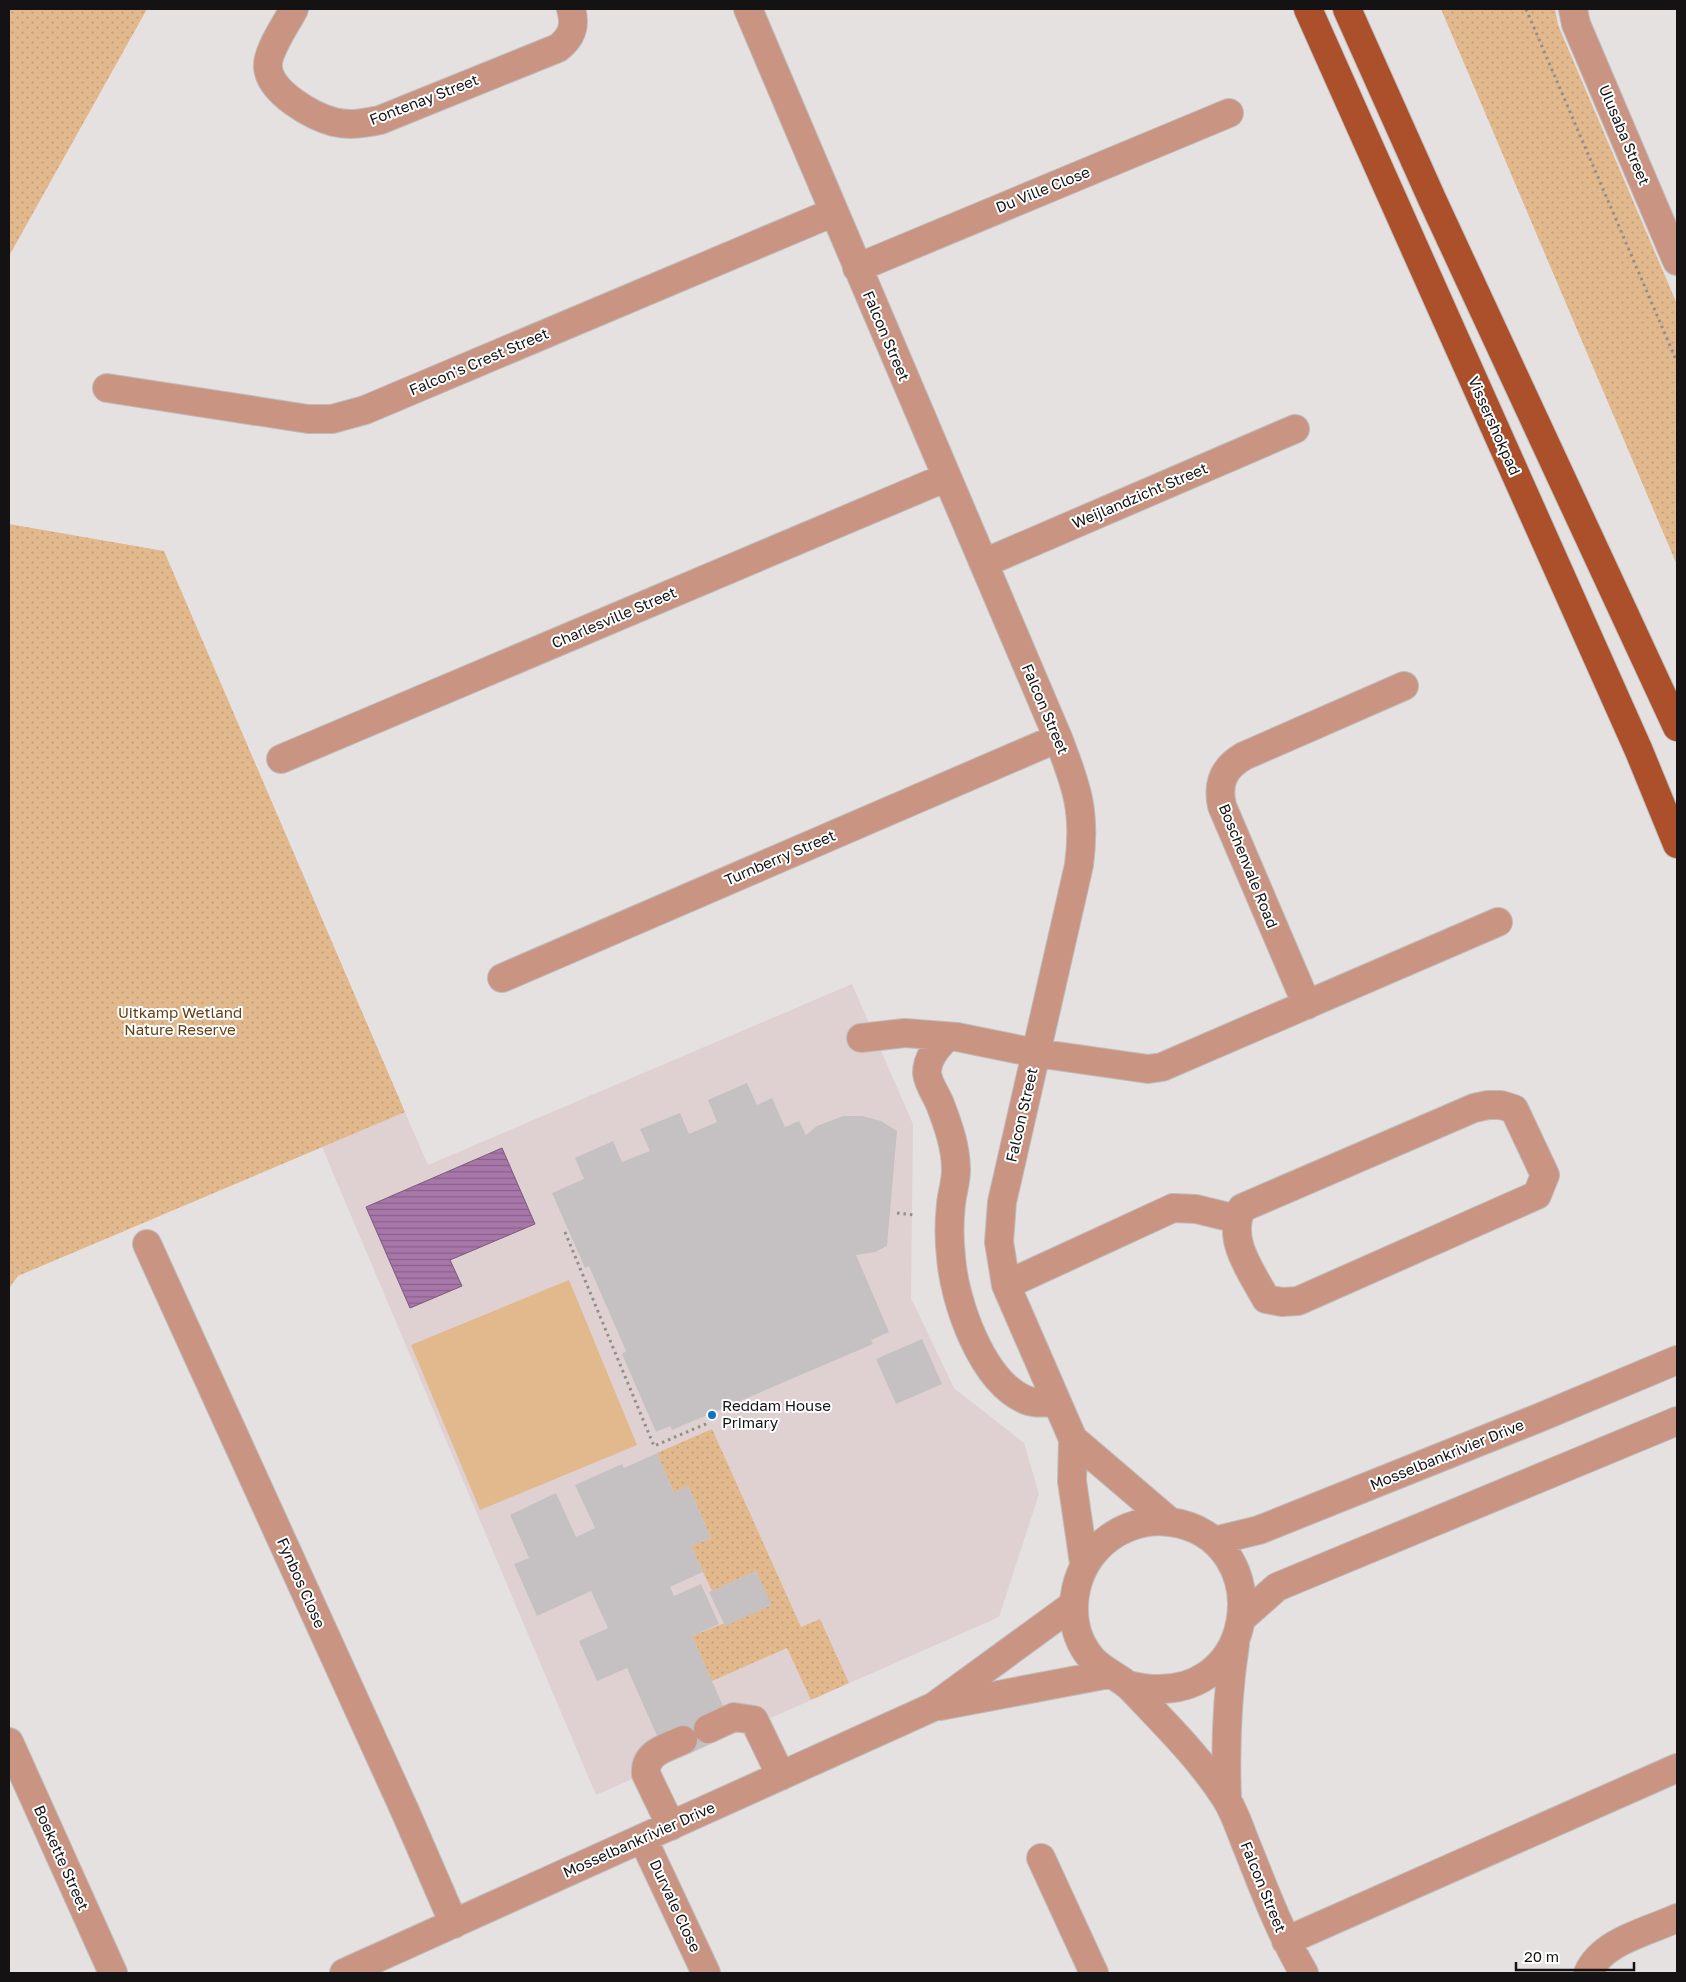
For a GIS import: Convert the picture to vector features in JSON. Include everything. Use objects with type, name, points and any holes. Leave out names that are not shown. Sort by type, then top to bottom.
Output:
[{"type":"main road","name":"Vissershokpad","points":[[1308,9],[1639,751],[1677,844]]},
{"type":"main road","points":[[1348,9],[1432,199],[1677,727]]},
{"type":"street","name":"Fontenay Street","points":[[294,9],[271,51],[268,68],[274,82],[286,97],[305,109],[334,122],[356,124],[380,120],[558,48],[568,40],[574,28],[571,9]]},
{"type":"street","name":"Falcon Street","points":[[748,9],[1074,778],[1081,805],[1083,834],[1079,865],[1000,1222],[1000,1249],[1006,1285],[1073,1439],[1170,1522]]},
{"type":"street","name":"Ulusaba Street","points":[[1573,9],[1576,24],[1677,260]]},
{"type":"street","name":"Du Ville Close","points":[[857,268],[1229,113]]},
{"type":"street","name":"Falcon's Crest Street","points":[[107,388],[274,415],[308,419],[332,419],[365,410],[834,212]]},
{"type":"street","name":"Weijlandzicht Street","points":[[984,563],[1295,429]]},
{"type":"street","name":"Charlesville Street","points":[[281,759],[947,477]]},
{"type":"street","name":"Boschenvale Road","points":[[1307,1005],[1222,806],[1219,792],[1222,778],[1227,768],[1244,756],[1404,686]]},
{"type":"street","name":"Turnberry Street","points":[[502,978],[1058,738]]},
{"type":"street","points":[[861,1038],[905,1033],[947,1037],[957,1036],[1036,1053],[1148,1069],[1155,1068],[1307,1005],[1498,922]]},
{"type":"street","points":[[947,1037],[936,1048],[929,1061],[928,1073],[951,1133],[954,1152],[956,1171],[951,1203],[951,1258],[954,1282],[962,1310],[984,1356],[1005,1385],[1015,1394],[1028,1400],[1040,1403],[1056,1401]]},
{"type":"street","points":[[1488,1105],[1500,1105],[1514,1109],[1544,1175],[1538,1195],[1298,1301],[1282,1302],[1266,1299],[1237,1242],[1237,1218],[1242,1208],[1474,1108],[1488,1105]]},
{"type":"street","points":[[1006,1285],[1173,1208],[1196,1209],[1237,1218]]},
{"type":"street","name":"Fynbos Close","points":[[147,1244],[405,1811],[454,1924]]},
{"type":"street","name":"Mosselbankrivier Drive","points":[[1214,1541],[1260,1530],[1677,1360]]},
{"type":"street","points":[[1239,1631],[1242,1590],[1232,1564],[1214,1541],[1194,1529],[1170,1522],[1146,1522],[1123,1529],[1102,1543],[1084,1563],[1075,1588],[1073,1605],[1080,1637],[1091,1658],[1118,1680],[1150,1690],[1172,1690],[1198,1681],[1219,1665],[1239,1631],[1276,1587],[1677,1421]]},
{"type":"street","name":"Falcon Street","points":[[1073,1439],[1072,1481],[1084,1563]]},
{"type":"street","name":"Mosselbankrivier Drive","points":[[344,1973],[933,1707],[1073,1605]]},
{"type":"street","name":"Falcon Street","points":[[1227,1799],[1225,1739],[1239,1631]]},
{"type":"street","name":"Falcon Street","points":[[1118,1680],[1199,1760],[1227,1799],[1286,1942],[1304,1973]]},
{"type":"street","name":"Mosselbankrivier Drive","points":[[933,1707],[1118,1680]]},
{"type":"street","points":[[708,1729],[734,1718],[754,1720],[781,1776]]},
{"type":"street","points":[[671,1826],[646,1774],[645,1767],[653,1754],[683,1740]]},
{"type":"street","name":"Boekette Street","points":[[9,1742],[113,1973]]},
{"type":"street","points":[[1286,1942],[1677,1768]]},
{"type":"street","name":"Durvale Close","points":[[643,1839],[706,1973]]},
{"type":"street","points":[[1041,1858],[1094,1973]]},
{"type":"street","points":[[1588,1973],[1594,1960],[1610,1947],[1677,1918]]},
{"type":"path","points":[[1526,9],[1677,362]]},
{"type":"path","points":[[897,1213],[916,1215]]},
{"type":"path","points":[[565,1232],[654,1446],[708,1422]]},
{"type":"shaded area","name":"Reddam House Primary","points":[[852,984],[913,1124],[911,1298],[954,1388],[1024,1443],[1039,1494],[999,1617],[596,1795],[322,1147],[405,1112],[428,1165]]},
{"type":"shaded area","points":[[502,1148],[535,1224],[450,1260],[462,1286],[410,1308],[366,1207]]},
{"type":"green space","points":[[9,9],[147,9],[9,256]]},
{"type":"green space","points":[[1441,9],[1555,9],[1558,25],[1677,304],[1677,565]]},
{"type":"green space","name":"Uitkamp Wetland Nature Reserve","points":[[9,524],[164,551],[405,1112],[18,1276],[9,1288]]},
{"type":"green space","points":[[569,1280],[637,1445],[480,1510],[411,1345]]},
{"type":"green space","points":[[712,1429],[801,1627],[820,1619],[849,1683],[811,1700],[787,1648],[712,1681],[692,1636],[771,1605],[756,1571],[712,1591],[691,1546],[711,1538],[688,1486],[674,1493],[657,1453]]},
{"type":"building","points":[[747,1083],[757,1105],[772,1098],[785,1127],[799,1121],[806,1135],[817,1126],[843,1116],[862,1116],[881,1121],[897,1131],[887,1246],[875,1252],[856,1255],[889,1332],[871,1340],[873,1344],[672,1430],[670,1426],[656,1432],[622,1354],[626,1351],[589,1266],[585,1268],[552,1193],[584,1179],[575,1158],[613,1141],[622,1162],[650,1151],[640,1129],[680,1113],[689,1134],[717,1122],[708,1100]]},
{"type":"building","points":[[922,1339],[942,1384],[896,1404],[876,1359]]},
{"type":"building","points":[[657,1453],[674,1493],[688,1486],[711,1538],[691,1546],[703,1572],[670,1587],[674,1596],[701,1584],[719,1624],[692,1636],[724,1708],[703,1718],[714,1742],[689,1754],[678,1729],[658,1738],[627,1668],[597,1681],[579,1641],[608,1628],[591,1591],[537,1616],[514,1564],[529,1558],[510,1515],[556,1493],[576,1537],[595,1528],[575,1485],[622,1464],[624,1468]]},
{"type":"building","points":[[756,1571],[772,1605],[725,1626],[709,1592]]},
{"type":"place","name":"Reddam House Primary","points":[[712,1415]]}]
